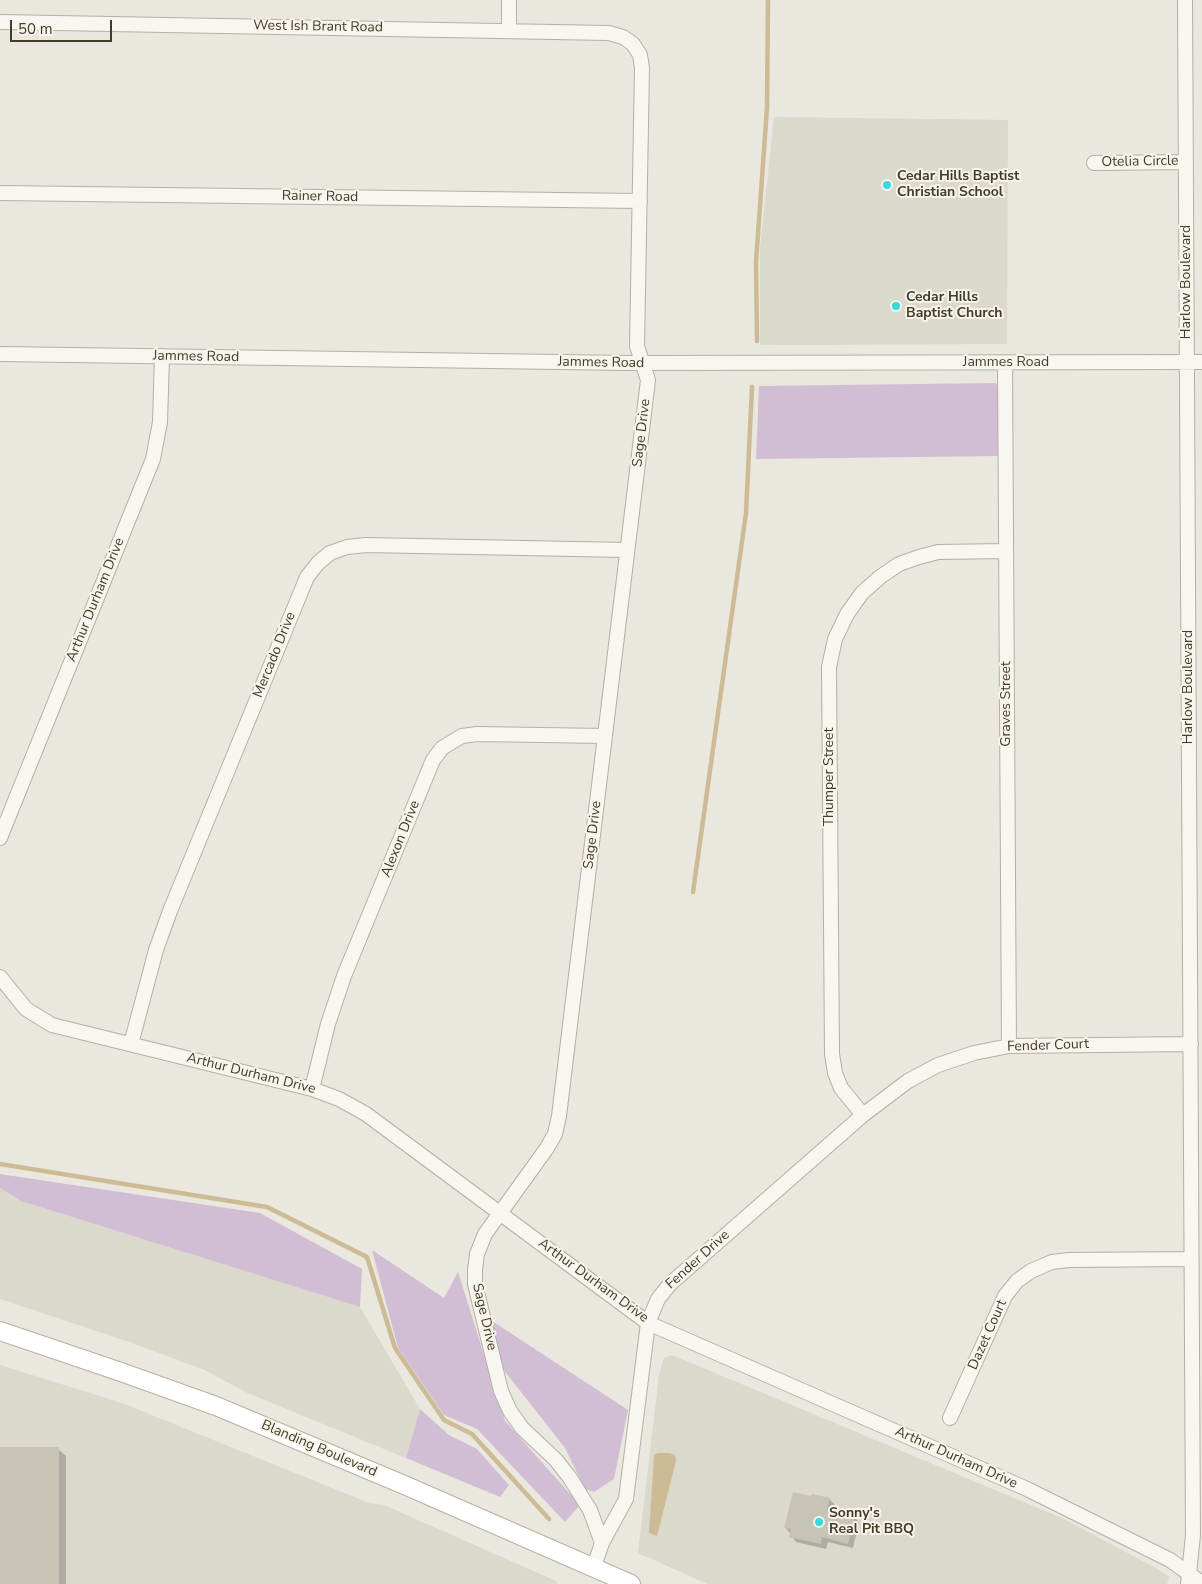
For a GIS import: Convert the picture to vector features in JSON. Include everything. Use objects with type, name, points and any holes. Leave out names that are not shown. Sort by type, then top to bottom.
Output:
[{"type":"main road","name":"Blanding Boulevard","points":[[0,1331],[216,1406],[402,1484],[631,1584]]},
{"type":"street","points":[[509,0],[509,30]]},
{"type":"street","name":"Harlow Boulevard","points":[[1185,0],[1192,1259],[1192,1535],[1188,1579]]},
{"type":"street","name":"West Ish Brant Road","points":[[0,22],[609,33],[623,37],[633,44]]},
{"type":"street","name":"Sage Drive","points":[[602,1543],[590,1510],[570,1478],[556,1460],[522,1428],[510,1411],[501,1391],[475,1284],[477,1254],[486,1234],[547,1148],[555,1134],[559,1116],[648,380],[637,346],[642,68],[640,55],[633,44]]},
{"type":"street","name":"Otelia Circle","points":[[1094,162],[1186,162]]},
{"type":"street","name":"Rainer Road","points":[[0,192],[640,202]]},
{"type":"street","name":"Jammes Road","points":[[0,354],[643,363],[1202,362]]},
{"type":"street","name":"Arthur Durham Drive","points":[[0,838],[153,459],[160,422],[162,356]]},
{"type":"street","name":"Graves Street","points":[[1005,363],[1009,1046]]},
{"type":"street","name":"Mercado Drive","points":[[131,1044],[156,950],[170,911],[307,577],[318,563],[330,553],[347,547],[366,545],[627,550]]},
{"type":"street","name":"Thumper Street","points":[[862,1115],[841,1088],[835,1073],[832,1054],[830,667],[835,640],[847,614],[862,593],[899,564],[938,552],[1006,551]]},
{"type":"street","name":"Alexon Drive","points":[[312,1089],[328,1024],[344,976],[433,760],[442,748],[462,736],[477,734],[605,736]]},
{"type":"street","name":"Arthur Durham Drive","points":[[0,976],[26,1009],[52,1025],[312,1089],[339,1099],[366,1114],[648,1323],[1028,1489],[1170,1560],[1188,1579],[1202,1583]]},
{"type":"street","name":"Fender Court","points":[[862,1115],[908,1081],[938,1065],[974,1052],[1009,1046],[1191,1044]]},
{"type":"street","name":"Fender Drive","points":[[602,1543],[626,1499],[648,1323],[658,1299],[670,1284],[862,1115]]},
{"type":"street","name":"Dazet Court","points":[[950,1418],[1005,1296],[1017,1281],[1031,1271],[1052,1262],[1069,1260],[1192,1259]]},
{"type":"street","points":[[593,1569],[602,1543]]},
{"type":"shaded area","name":"Cedar Hills Baptist Christian School","points":[[774,117],[1008,120],[1007,344],[760,345],[760,249]]},
{"type":"shaded area","points":[[996,383],[998,388],[998,456],[756,459],[759,386]]},
{"type":"shaded area","points":[[0,1174],[260,1213],[362,1269],[360,1307],[21,1201],[0,1188]]},
{"type":"shaded area","points":[[0,1188],[21,1201],[360,1307],[420,1409],[406,1458],[245,1392],[205,1370],[129,1342],[0,1299]]},
{"type":"shaded area","points":[[372,1250],[444,1298],[458,1272],[505,1421],[580,1505],[565,1522],[477,1429],[444,1415],[398,1348]]},
{"type":"shaded area","points":[[489,1319],[628,1410],[614,1479],[594,1492],[585,1489],[565,1448],[503,1369]]},
{"type":"shaded area","points":[[672,1355],[1062,1518],[1163,1572],[1169,1577],[1167,1584],[708,1584],[638,1553],[659,1375],[664,1358]]},
{"type":"shaded area","points":[[0,1365],[122,1403],[369,1503],[384,1505],[556,1581],[557,1584],[0,1584]]},
{"type":"shaded area","points":[[420,1409],[449,1435],[477,1449],[509,1485],[500,1497],[406,1458]]},
{"type":"shaded area","points":[[658,1453],[675,1455],[676,1461],[657,1536],[649,1533],[654,1455]]},
{"type":"building","points":[[0,1447],[59,1447],[59,1584],[0,1584]]},
{"type":"building","name":"Sonny's Real Pit BBQ","points":[[793,1492],[830,1498],[827,1509],[855,1515],[848,1544],[822,1537],[821,1544],[789,1537],[791,1529],[784,1528]]},
{"type":"waterway","points":[[757,341],[756,262],[767,108],[768,0]]},
{"type":"waterway","points":[[693,892],[746,513],[752,387]]},
{"type":"waterway","points":[[0,1164],[267,1207],[367,1257],[395,1348],[444,1420],[472,1434],[549,1519]]},
{"type":"place","name":"Cedar Hills Baptist Christian School","points":[[887,185]]},
{"type":"place","name":"Cedar Hills Baptist Church","points":[[896,306]]},
{"type":"place","name":"Sonny's Real Pit BBQ","points":[[819,1522]]}]
